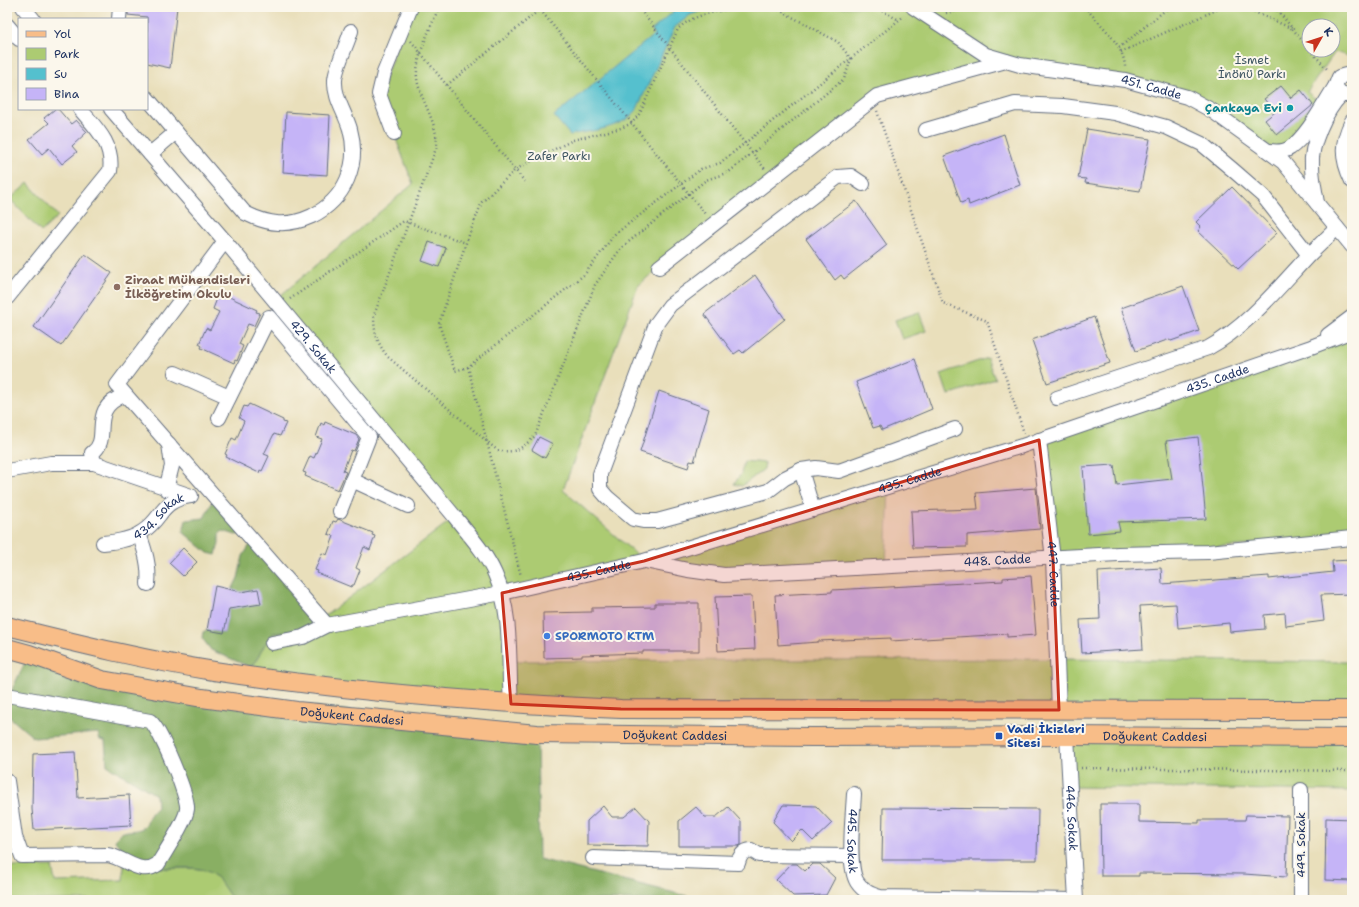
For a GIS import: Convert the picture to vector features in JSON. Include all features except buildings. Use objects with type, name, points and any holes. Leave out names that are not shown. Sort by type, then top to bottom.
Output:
[{"type":"main road","name":"Doğukent Caddesi","points":[[7,626],[110,651],[213,671],[298,683],[511,704],[620,709],[1352,710]]},
{"type":"main road","name":"Doğukent Caddesi","points":[[7,648],[29,654],[102,680],[202,698],[313,712],[537,734],[813,737],[1067,736],[1352,738]]},
{"type":"street","points":[[23,7],[32,18]]},
{"type":"street","points":[[119,18],[120,7]]},
{"type":"street","points":[[394,134],[379,94],[384,73],[411,7]]},
{"type":"street","name":"451. Cadde","points":[[914,8],[986,55],[1020,65],[1125,80],[1187,97],[1211,110],[1283,162],[1351,245]]},
{"type":"street","points":[[7,26],[18,38]]},
{"type":"street","points":[[148,99],[246,213],[261,221],[280,224],[299,222],[316,214],[331,204],[344,190],[350,174],[352,152],[351,130],[336,94],[335,79],[351,31]]},
{"type":"street","points":[[659,267],[877,96],[1006,61]]},
{"type":"street","points":[[1269,151],[1278,152],[1289,149],[1302,136],[1344,86]]},
{"type":"street","points":[[1317,203],[1311,164],[1319,130],[1344,86]]},
{"type":"street","points":[[926,130],[1015,104],[1063,106],[1116,113],[1166,127],[1202,144],[1243,178],[1263,196],[1309,255]]},
{"type":"street","points":[[7,298],[110,171],[112,160],[109,148],[101,133],[81,110]]},
{"type":"street","name":"429. Sokak","points":[[112,110],[226,241],[474,542],[491,566],[502,593],[507,624],[511,704]]},
{"type":"street","points":[[1352,120],[1344,137],[1343,158],[1352,181]]},
{"type":"street","points":[[150,154],[176,132]]},
{"type":"street","points":[[863,184],[851,176],[838,177],[670,305],[656,324],[600,474],[600,488],[606,497],[634,519],[643,522],[657,521],[768,492],[786,478],[801,470],[816,468],[839,470],[955,429]]},
{"type":"street","points":[[1057,398],[1208,348],[1222,340],[1237,329],[1337,228]]},
{"type":"street","points":[[226,241],[117,385],[327,625]]},
{"type":"street","points":[[219,418],[269,317],[369,437],[340,510]]},
{"type":"street","points":[[1311,347],[1352,317]]},
{"type":"street","points":[[1311,347],[1352,331]]},
{"type":"street","name":"435. Cadde","points":[[272,643],[303,637],[327,625],[502,593],[644,561],[1033,442],[1311,347]]},
{"type":"street","points":[[321,379],[332,370]]},
{"type":"street","points":[[175,373],[229,397]]},
{"type":"street","points":[[94,463],[92,453],[100,445],[102,416],[108,404],[116,398],[125,395]]},
{"type":"street","name":"447. Cadde","points":[[1033,442],[1053,559],[1059,710]]},
{"type":"street","points":[[166,489],[172,466],[169,444]]},
{"type":"street","points":[[7,471],[51,463],[94,463],[166,489],[191,496]]},
{"type":"street","points":[[801,470],[813,510]]},
{"type":"street","points":[[352,480],[408,506]]},
{"type":"street","name":"434. Sokak","points":[[103,544],[120,541],[139,534],[156,519],[168,503],[191,496],[201,495],[215,497]]},
{"type":"street","points":[[139,534],[145,550],[150,572],[148,584]]},
{"type":"street","name":"448. Cadde","points":[[644,561],[688,570],[724,575],[1053,559],[1118,554],[1208,552],[1352,538]]},
{"type":"street","points":[[7,696],[150,721],[160,733],[186,797],[187,809],[158,864],[152,868],[139,868],[126,864],[114,856],[107,855],[22,856],[14,837],[7,781]]},
{"type":"street","name":"446. Sokak","points":[[1067,736],[1076,900]]},
{"type":"street","name":"449. Sokak","points":[[1300,900],[1301,790]]},
{"type":"street","name":"445. Sokak","points":[[854,794],[852,856],[856,881],[867,893],[880,897],[1076,900]]},
{"type":"street","points":[[593,858],[738,863],[740,856],[745,851],[751,850],[759,855],[852,856]]},
{"type":"path","points":[[439,7],[418,62],[418,83],[435,126],[437,146],[374,315],[374,331],[379,345],[388,357],[497,450],[509,452],[523,448],[535,436],[595,285],[621,248],[706,180],[729,172],[844,79],[851,59]]},
{"type":"path","points":[[447,85],[539,8],[543,7]]},
{"type":"path","points":[[638,7],[772,178]]},
{"type":"path","points":[[760,7],[720,12],[692,18],[678,29],[640,113],[631,122],[573,140],[515,170],[482,202],[466,243],[439,324],[455,372],[468,367],[585,274],[616,234],[701,169],[720,163],[914,8]]},
{"type":"path","points":[[774,7],[838,42],[851,59]]},
{"type":"path","points":[[875,7],[899,20]]},
{"type":"path","points":[[928,17],[976,7]]},
{"type":"path","points":[[1086,7],[1119,48],[1124,60],[1125,80]]},
{"type":"path","points":[[1119,48],[1169,7]]},
{"type":"path","points":[[1121,52],[1223,7]]},
{"type":"path","points":[[1243,7],[1293,29]]},
{"type":"path","points":[[1275,7],[1301,38]]},
{"type":"path","points":[[539,8],[713,224]]},
{"type":"path","points":[[402,29],[525,182]]},
{"type":"path","points":[[1317,58],[1324,68],[1344,86]]},
{"type":"path","points":[[873,99],[943,303],[987,321],[1033,442]]},
{"type":"path","points":[[280,306],[399,223],[409,222],[466,243]]},
{"type":"path","points":[[468,367],[525,588]]},
{"type":"path","points":[[1068,768],[1352,771]]},
{"type":"highlighted area","points":[[1039,440],[1053,559],[1059,710],[621,709],[511,704],[502,593],[644,561]]},
{"type":"green space","name":"Zafer Parkı","points":[[411,7],[1352,7],[1352,57],[1341,54],[1341,18],[1301,18],[1301,58],[1331,58],[1307,92],[1323,105],[1302,136],[1278,152],[1187,97],[1006,61],[877,96],[659,267],[638,286],[563,490],[644,561],[502,593],[509,661],[1057,659],[1352,662],[1352,709],[511,704],[243,675],[258,659],[264,642],[273,633],[288,632],[321,619],[455,517],[275,300],[413,184],[379,94]]},
{"type":"green space","points":[[28,183],[58,216],[41,232],[10,199]]},
{"type":"green space","points":[[919,312],[926,331],[902,339],[895,320]]},
{"type":"green space","points":[[1352,331],[1352,538],[1053,559],[1039,440]]},
{"type":"green space","points":[[987,358],[995,379],[948,395],[941,374]]},
{"type":"green space","points":[[744,461],[765,463],[764,469],[742,486],[734,484],[741,474]]},
{"type":"green space","points":[[889,487],[886,567],[724,575],[644,561]]},
{"type":"green space","points":[[215,497],[243,533],[236,535],[223,531],[219,534],[219,543],[216,555],[208,553],[183,532],[186,520],[204,518]]},
{"type":"green space","points":[[253,540],[321,619],[298,629],[273,633],[257,659],[250,667],[211,650],[202,638],[203,632],[207,630],[224,633],[232,590],[238,578],[243,556]]},
{"type":"green space","points":[[29,654],[102,680],[537,734],[539,859],[703,900],[233,900],[216,877],[209,872],[192,868],[155,867],[144,863],[131,854],[125,853],[115,841],[121,833],[138,830],[145,826],[148,819],[157,807],[156,795],[107,765],[105,741],[100,740],[98,733],[34,738],[7,715],[7,700]]},
{"type":"green space","points":[[1067,736],[1352,738],[1352,791],[1069,787]]},
{"type":"green space","points":[[125,853],[131,854],[144,863],[155,867],[192,868],[209,872],[216,877],[233,900],[7,900],[7,867],[52,866],[55,882],[123,880]]},
{"type":"water","points":[[679,7],[713,7],[690,15],[675,27],[636,111],[622,122],[606,128],[570,135],[554,116],[655,34],[652,30]]},
{"type":"place","name":"Çankaya Evi","points":[[1290,108]]},
{"type":"place","name":"Ziraat Mühendisleri İlköğretim Okulu","points":[[117,287]]},
{"type":"place","name":"SPORMOTO KTM","points":[[547,636]]},
{"type":"place","name":"Vadi İkizleri Sitesi","points":[[999,736]]},
{"type":"park label","name":"İsmet İnönü Parkı","points":[[1252,67]]}]
